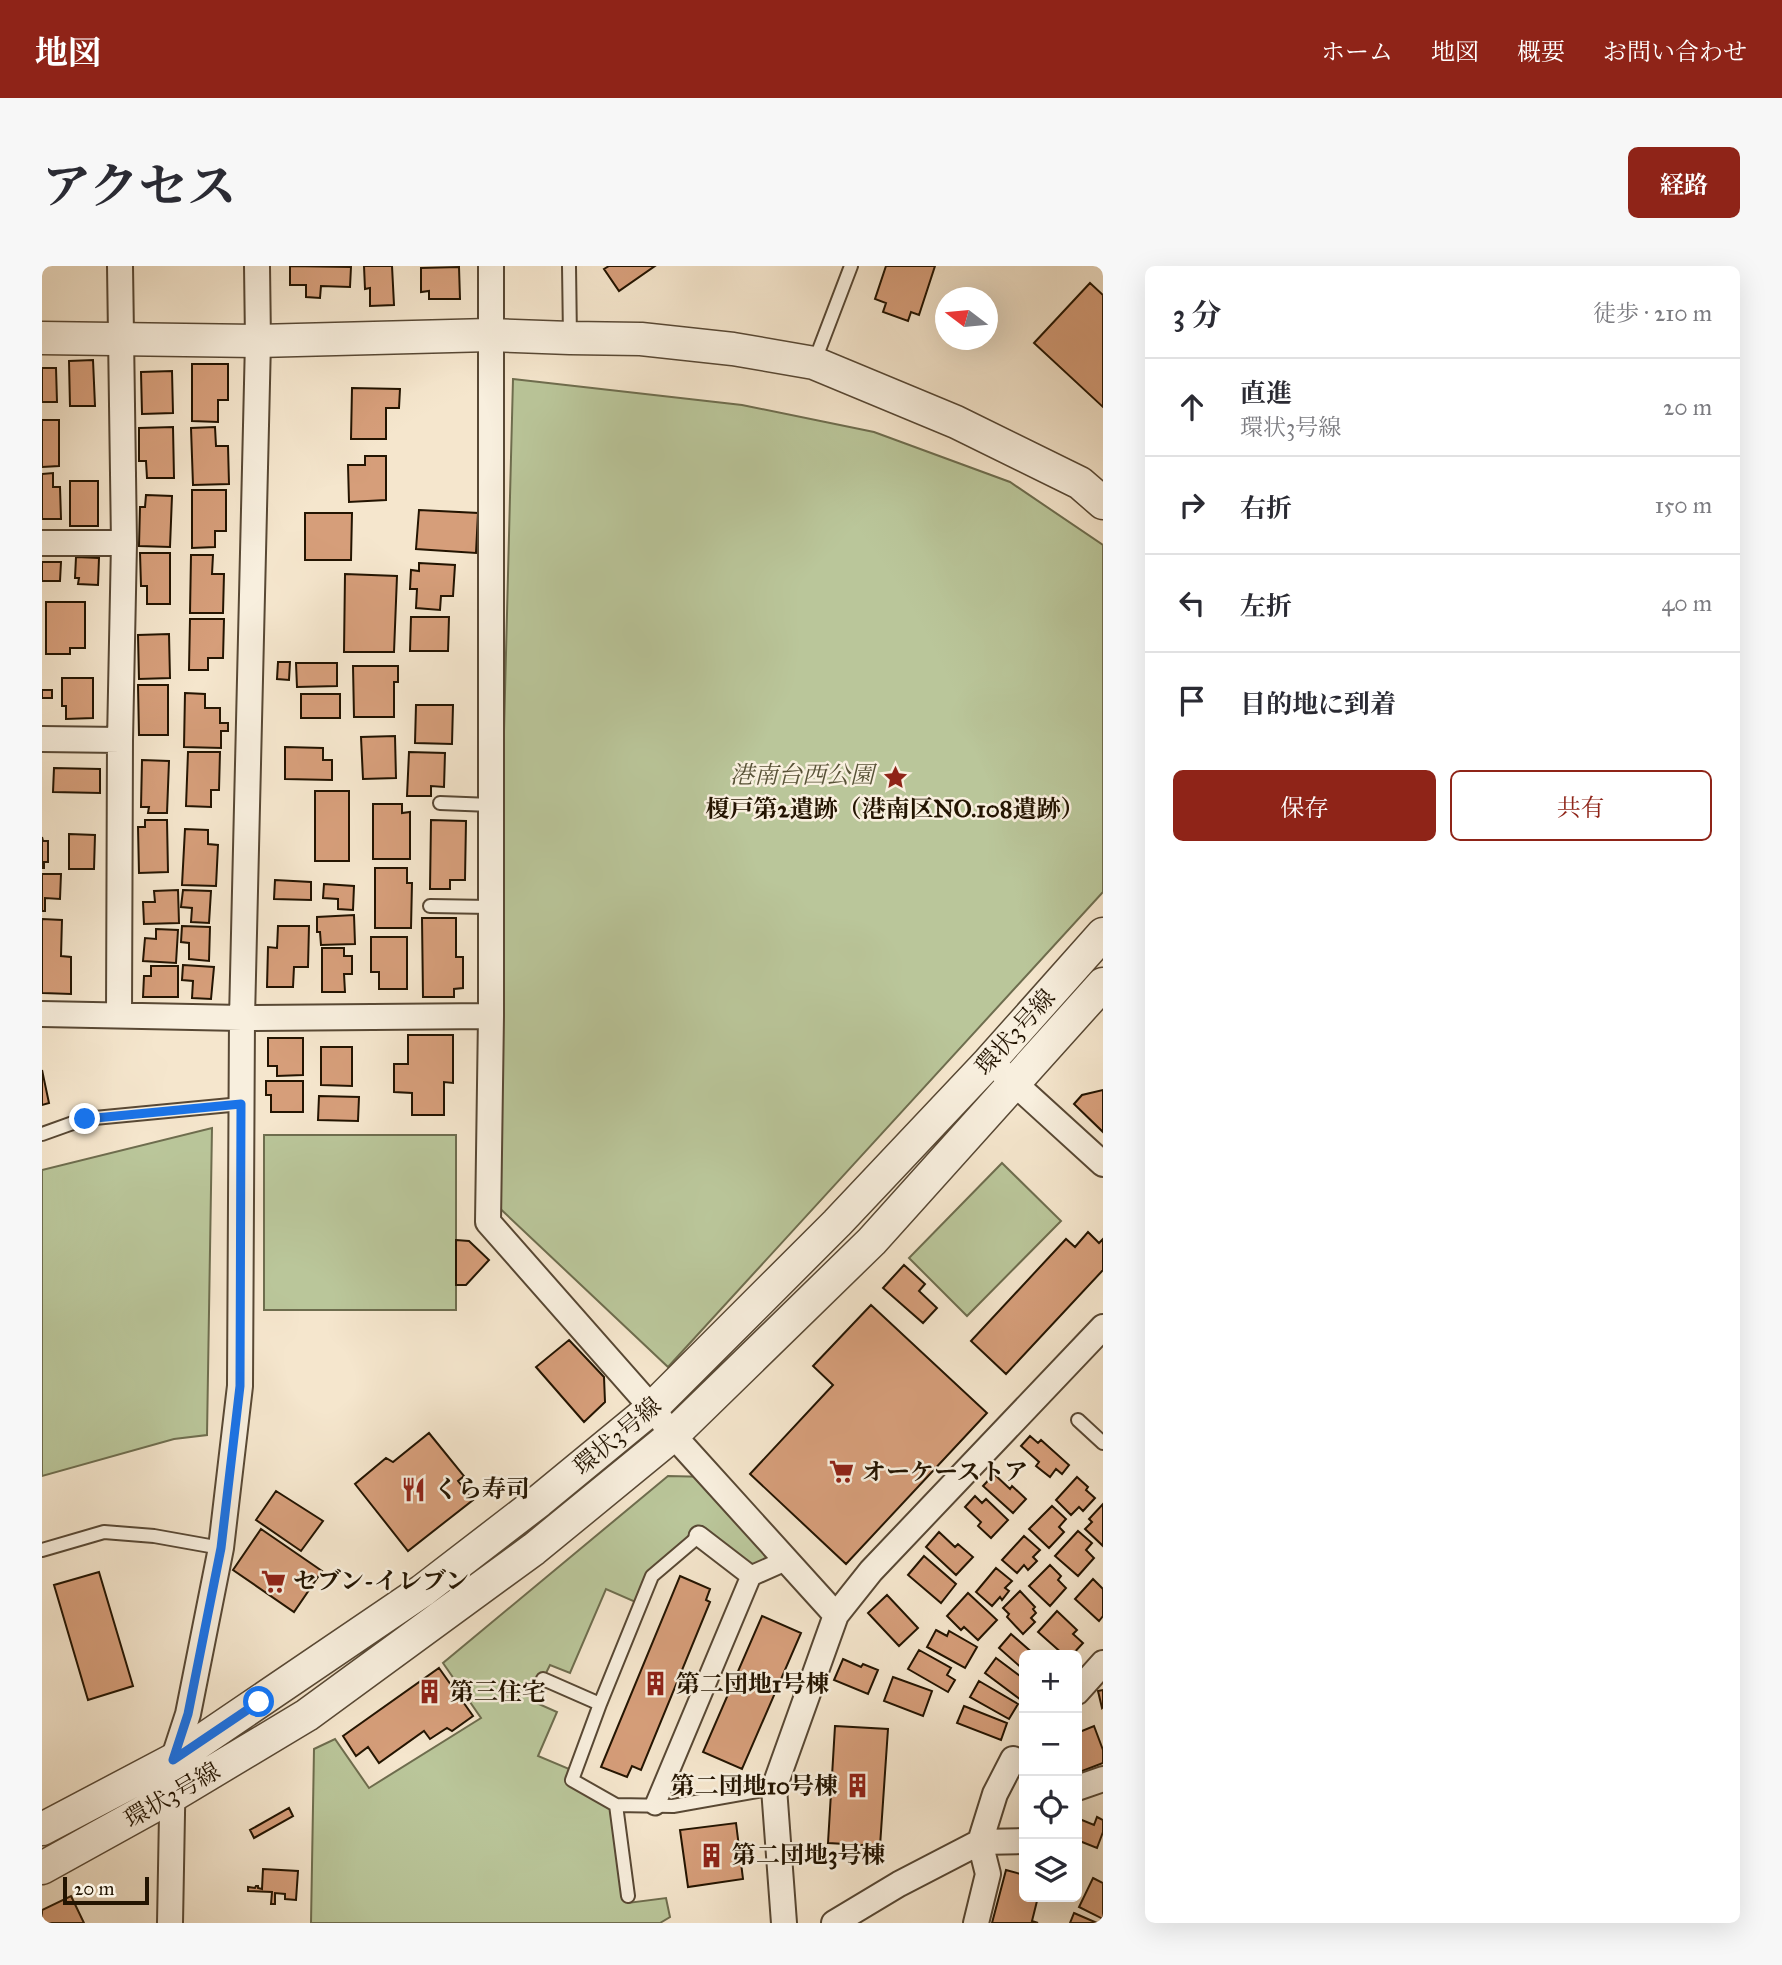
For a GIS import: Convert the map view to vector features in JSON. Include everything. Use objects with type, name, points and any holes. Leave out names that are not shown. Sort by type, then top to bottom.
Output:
[{"type":"street","points":[[119,1015],[124,543],[120,266]]},
{"type":"street","points":[[170,1923],[173,1760],[188,1714],[221,1548],[240,1386],[242,1018],[258,341],[257,266]]},
{"type":"street","points":[[491,266],[491,1016],[488,1222],[673,1435],[836,1615]]},
{"type":"street","points":[[42,338],[258,341],[490,335],[640,339],[733,349],[814,363],[956,422],[1080,483],[1103,503]]},
{"type":"street","points":[[42,543],[124,543]]},
{"type":"street","points":[[42,739],[120,740]]},
{"type":"street","name":"環状3号線","points":[[42,1829],[173,1760],[422,1591],[539,1501],[652,1408],[837,1223],[989,1062],[1103,934]]},
{"type":"street","name":"環状3号線","points":[[42,1868],[172,1796],[307,1715],[534,1549],[673,1435],[872,1241],[1103,984]]},
{"type":"street","points":[[42,1014],[242,1018],[491,1016]]},
{"type":"street","points":[[989,1062],[1103,1164]]},
{"type":"street","points":[[784,1923],[774,1788],[836,1615],[871,1572],[1103,1327]]},
{"type":"street","points":[[699,1536],[751,1576]]},
{"type":"street","points":[[655,1805],[751,1576],[786,1560]]},
{"type":"street","points":[[1082,1686],[1103,1663]]},
{"type":"street","points":[[976,1923],[988,1874],[980,1842],[995,1794],[1019,1761]]},
{"type":"street","points":[[1082,1786],[1103,1779]]},
{"type":"street","points":[[834,1923],[899,1884],[980,1842],[1019,1841]]},
{"type":"lane","points":[[569,266],[570,338]]},
{"type":"lane","points":[[814,363],[851,266]]},
{"type":"lane","points":[[440,803],[491,805]]},
{"type":"lane","points":[[430,906],[490,907]]},
{"type":"lane","points":[[42,1134],[85,1119],[241,1104]]},
{"type":"lane","points":[[1078,1420],[1103,1443]]},
{"type":"lane","points":[[42,1550],[104,1532],[153,1536],[221,1548]]},
{"type":"lane","points":[[699,1536],[652,1576],[572,1780],[616,1805],[673,1806],[774,1788]]},
{"type":"lane","points":[[543,1679],[600,1704]]},
{"type":"lane","points":[[616,1805],[628,1896]]},
{"type":"green space","name":"港南台西公園","points":[[513,379],[742,405],[874,432],[1010,482],[1103,545],[1103,892],[668,1367],[492,1201]]},
{"type":"green space","points":[[212,1128],[207,1435],[174,1439],[42,1476],[42,1170]]},
{"type":"green space","points":[[264,1135],[456,1135],[456,1310],[264,1310]]},
{"type":"green space","points":[[1002,1163],[1061,1221],[967,1316],[909,1258]]},
{"type":"green space","points":[[668,1476],[711,1477],[787,1560],[750,1579],[698,1536],[652,1576],[640,1604],[606,1589],[570,1673],[550,1665],[532,1701],[557,1712],[538,1756],[574,1771],[572,1780],[616,1805],[628,1903],[666,1898],[670,1917],[660,1923],[311,1923],[314,1749],[335,1739],[369,1788],[481,1718],[443,1663]]},
{"type":"building","points":[[290,266],[351,267],[350,287],[321,286],[320,298],[306,297],[306,285],[290,285]]},
{"type":"building","points":[[364,266],[392,266],[394,305],[370,306],[370,288],[365,289]]},
{"type":"building","points":[[609,266],[655,266],[619,291],[604,269]]},
{"type":"building","points":[[886,266],[935,266],[919,315],[911,312],[908,321],[883,312],[886,303],[875,299]]},
{"type":"building","points":[[459,267],[460,299],[429,299],[429,291],[421,292],[421,268]]},
{"type":"building","points":[[1090,283],[1103,295],[1103,407],[1034,343]]},
{"type":"building","points":[[93,360],[95,406],[70,406],[69,361]]},
{"type":"building","points":[[192,364],[228,364],[228,400],[218,400],[218,422],[192,421]]},
{"type":"building","points":[[42,368],[56,368],[57,402],[42,402]]},
{"type":"building","points":[[172,371],[173,413],[142,414],[141,372]]},
{"type":"building","points":[[352,388],[400,389],[399,408],[386,408],[386,439],[351,439]]},
{"type":"building","points":[[42,420],[59,420],[59,466],[42,467]]},
{"type":"building","points":[[173,427],[174,478],[147,478],[146,461],[139,461],[139,428]]},
{"type":"building","points":[[215,427],[216,446],[228,446],[229,484],[193,485],[191,428]]},
{"type":"building","points":[[365,456],[386,456],[386,500],[349,502],[348,465],[365,465]]},
{"type":"building","points":[[53,473],[53,487],[60,487],[61,519],[42,519],[42,474]]},
{"type":"building","points":[[70,481],[98,481],[98,526],[70,526]]},
{"type":"building","points":[[192,490],[226,490],[226,531],[215,531],[215,547],[192,548]]},
{"type":"building","points":[[146,495],[172,496],[170,547],[139,546],[140,507],[145,507]]},
{"type":"building","points":[[419,510],[478,513],[476,553],[416,549]]},
{"type":"building","points":[[305,513],[352,513],[351,560],[305,560]]},
{"type":"building","points":[[140,553],[170,553],[170,604],[147,604],[147,586],[141,586]]},
{"type":"building","points":[[191,555],[213,555],[212,574],[224,574],[223,613],[190,613]]},
{"type":"building","points":[[76,557],[99,558],[98,585],[78,584],[79,578],[75,578]]},
{"type":"building","points":[[42,562],[61,562],[60,581],[42,581]]},
{"type":"building","points":[[419,563],[455,565],[453,596],[441,596],[440,610],[416,608],[417,589],[410,589],[411,570],[419,571]]},
{"type":"building","points":[[345,574],[397,576],[394,652],[344,652]]},
{"type":"building","points":[[46,602],[85,602],[85,648],[70,648],[70,654],[46,654]]},
{"type":"building","points":[[411,617],[449,617],[448,651],[410,651]]},
{"type":"building","points":[[190,619],[224,619],[223,658],[208,658],[208,670],[189,670]]},
{"type":"building","points":[[169,634],[170,678],[139,679],[138,635]]},
{"type":"building","points":[[278,662],[290,662],[289,680],[277,679]]},
{"type":"building","points":[[296,663],[337,663],[337,686],[297,687]]},
{"type":"building","points":[[353,666],[398,666],[398,682],[394,682],[394,717],[354,717]]},
{"type":"building","points":[[62,678],[93,678],[93,718],[66,719],[66,706],[62,706]]},
{"type":"building","points":[[138,685],[168,685],[168,735],[139,735]]},
{"type":"building","points":[[42,690],[52,690],[52,698],[42,698]]},
{"type":"building","points":[[185,693],[205,694],[205,708],[220,708],[220,723],[228,723],[228,731],[221,731],[221,748],[184,747]]},
{"type":"building","points":[[301,694],[340,694],[340,718],[301,718]]},
{"type":"building","points":[[416,705],[453,705],[452,744],[415,743]]},
{"type":"building","points":[[395,736],[396,778],[363,779],[361,737]]},
{"type":"building","points":[[285,747],[323,748],[323,760],[332,760],[332,780],[285,779]]},
{"type":"building","points":[[188,752],[220,752],[219,790],[211,790],[211,807],[186,806]]},
{"type":"building","points":[[409,752],[445,753],[444,787],[431,786],[431,796],[407,796]]},
{"type":"building","points":[[142,760],[169,761],[167,813],[148,813],[149,807],[141,807]]},
{"type":"building","points":[[54,768],[100,769],[100,793],[53,792]]},
{"type":"building","points":[[315,791],[349,791],[349,861],[315,861]]},
{"type":"building","points":[[373,804],[402,804],[402,813],[410,812],[410,859],[373,859]]},
{"type":"building","points":[[145,820],[167,820],[168,872],[139,873],[138,827],[145,827]]},
{"type":"building","points":[[431,820],[466,821],[465,880],[450,880],[450,889],[430,889]]},
{"type":"building","points":[[185,829],[208,830],[208,844],[218,845],[216,886],[182,885]]},
{"type":"building","points":[[69,834],[95,835],[94,869],[69,869]]},
{"type":"building","points":[[42,837],[43,841],[48,841],[48,862],[44,862],[44,868],[42,868]]},
{"type":"building","points":[[375,868],[407,868],[407,883],[412,883],[411,928],[375,928]]},
{"type":"building","points":[[42,874],[61,874],[60,899],[45,898],[45,911],[42,911]]},
{"type":"building","points":[[275,880],[311,882],[311,900],[274,899]]},
{"type":"building","points":[[324,884],[354,886],[353,910],[338,909],[338,899],[323,898]]},
{"type":"building","points":[[178,890],[179,923],[144,924],[143,902],[155,902],[154,891]]},
{"type":"building","points":[[183,890],[211,891],[209,923],[191,922],[192,908],[181,907]]},
{"type":"building","points":[[354,915],[355,944],[321,945],[320,932],[317,932],[317,917]]},
{"type":"building","points":[[422,918],[456,918],[456,957],[463,957],[463,988],[454,989],[454,997],[423,997]]},
{"type":"building","points":[[42,919],[62,920],[61,956],[71,957],[71,994],[42,993]]},
{"type":"building","points":[[182,926],[210,927],[209,961],[189,959],[189,943],[181,942]]},
{"type":"building","points":[[278,926],[309,926],[308,967],[294,967],[293,987],[267,987],[268,947],[277,948]]},
{"type":"building","points":[[156,929],[178,930],[176,963],[143,961],[145,938],[156,939]]},
{"type":"building","points":[[371,937],[407,937],[407,989],[379,989],[379,972],[371,972]]},
{"type":"building","points":[[322,948],[344,948],[344,956],[352,956],[352,974],[344,974],[345,992],[322,992]]},
{"type":"building","points":[[183,965],[214,967],[211,999],[192,998],[193,981],[182,980]]},
{"type":"building","points":[[151,966],[178,966],[178,997],[143,997],[144,976],[151,976]]},
{"type":"building","points":[[408,1035],[453,1035],[453,1083],[444,1082],[444,1115],[412,1115],[412,1093],[394,1092],[394,1064],[408,1064]]},
{"type":"building","points":[[268,1038],[303,1038],[303,1075],[277,1076],[277,1066],[268,1066]]},
{"type":"building","points":[[321,1047],[352,1047],[352,1086],[321,1085]]},
{"type":"building","points":[[42,1070],[49,1103],[42,1105]]},
{"type":"building","points":[[266,1081],[303,1081],[303,1112],[271,1112],[271,1095],[266,1095]]},
{"type":"building","points":[[1103,1090],[1103,1132],[1074,1104],[1082,1095]]},
{"type":"building","points":[[319,1096],[359,1097],[358,1121],[318,1120]]},
{"type":"building","points":[[1088,1232],[1099,1243],[1103,1239],[1103,1270],[1006,1374],[971,1341],[1066,1239],[1075,1247]]},
{"type":"building","points":[[456,1240],[469,1241],[489,1260],[466,1285],[456,1285]]},
{"type":"building","points":[[904,1265],[925,1284],[919,1291],[937,1308],[923,1323],[883,1288]]},
{"type":"building","points":[[871,1305],[987,1413],[846,1564],[750,1474],[833,1385],[813,1366]]},
{"type":"building","points":[[569,1340],[604,1377],[605,1402],[584,1422],[536,1367]]},
{"type":"building","points":[[429,1433],[464,1476],[458,1481],[473,1500],[408,1551],[355,1484],[386,1458],[393,1462]]},
{"type":"building","points":[[1030,1436],[1038,1443],[1041,1440],[1069,1465],[1062,1474],[1056,1469],[1050,1477],[1036,1466],[1039,1462],[1021,1446]]},
{"type":"building","points":[[994,1474],[1026,1499],[1013,1513],[983,1486]]},
{"type":"building","points":[[1077,1477],[1095,1498],[1083,1511],[1079,1507],[1071,1515],[1056,1500]]},
{"type":"building","points":[[276,1491],[323,1521],[301,1551],[256,1520]]},
{"type":"building","points":[[975,1496],[982,1503],[986,1499],[1008,1520],[991,1538],[978,1526],[981,1522],[965,1507]]},
{"type":"building","points":[[1103,1504],[1103,1546],[1085,1529],[1092,1522],[1089,1519]]},
{"type":"building","points":[[1052,1506],[1066,1519],[1059,1527],[1064,1532],[1049,1548],[1029,1529]]},
{"type":"building","points":[[261,1529],[322,1571],[294,1612],[233,1570]]},
{"type":"building","points":[[1078,1531],[1092,1543],[1086,1550],[1094,1558],[1078,1576],[1055,1556]]},
{"type":"building","points":[[939,1532],[955,1547],[958,1544],[973,1557],[956,1575],[926,1547]]},
{"type":"building","points":[[1024,1536],[1040,1550],[1033,1557],[1037,1561],[1028,1570],[1024,1565],[1017,1573],[1002,1560]]},
{"type":"building","points":[[924,1556],[956,1584],[941,1603],[908,1575]]},
{"type":"building","points":[[1050,1565],[1061,1576],[1058,1580],[1066,1588],[1050,1606],[1029,1586]]},
{"type":"building","points":[[996,1568],[1012,1581],[1005,1588],[1009,1591],[1002,1600],[1000,1597],[992,1606],[976,1592]]},
{"type":"building","points":[[99,1572],[133,1686],[88,1700],[54,1585]]},
{"type":"building","name":"第二団地1号棟","points":[[680,1576],[710,1589],[706,1600],[710,1602],[641,1770],[632,1766],[627,1777],[601,1767]]},
{"type":"building","points":[[1093,1579],[1103,1589],[1103,1616],[1099,1621],[1075,1599]]},
{"type":"building","points":[[1020,1591],[1035,1607],[1033,1609],[1036,1613],[1031,1618],[1035,1622],[1023,1634],[1007,1617],[1009,1614],[1003,1608]]},
{"type":"building","points":[[968,1593],[997,1620],[978,1640],[964,1627],[961,1630],[947,1616]]},
{"type":"building","points":[[887,1595],[918,1628],[899,1646],[868,1613]]},
{"type":"building","points":[[1057,1611],[1077,1630],[1073,1634],[1083,1643],[1077,1650],[1058,1650],[1038,1632]]},
{"type":"building","points":[[762,1616],[801,1633],[742,1769],[703,1752]]},
{"type":"building","points":[[936,1630],[947,1636],[949,1631],[977,1647],[965,1668],[927,1647]]},
{"type":"building","points":[[1011,1634],[1029,1650],[1019,1650],[1019,1666],[999,1648]]},
{"type":"building","points":[[919,1650],[951,1668],[947,1675],[955,1680],[948,1692],[908,1669]]},
{"type":"building","points":[[996,1658],[1019,1675],[1019,1698],[985,1673]]},
{"type":"building","points":[[843,1659],[861,1667],[863,1664],[878,1670],[868,1694],[834,1680]]},
{"type":"building","name":"第三住宅","points":[[439,1668],[473,1716],[452,1731],[447,1728],[430,1739],[424,1731],[379,1763],[368,1747],[356,1756],[343,1736]]},
{"type":"building","points":[[893,1677],[932,1691],[923,1716],[884,1701]]},
{"type":"building","points":[[979,1681],[1018,1704],[1009,1719],[970,1697]]},
{"type":"building","points":[[1103,1690],[1103,1707],[1102,1708],[1098,1691]]},
{"type":"building","points":[[964,1706],[1007,1723],[1001,1740],[957,1723]]},
{"type":"building","name":"第二団地10号棟","points":[[835,1726],[888,1729],[880,1846],[828,1843]]},
{"type":"building","points":[[1094,1726],[1103,1750],[1103,1763],[1082,1771],[1082,1731]]},
{"type":"building","points":[[289,1808],[293,1816],[254,1838],[250,1830]]},
{"type":"building","points":[[1097,1817],[1103,1820],[1103,1832],[1097,1848],[1082,1842],[1082,1820],[1094,1825]]},
{"type":"building","name":"第二団地3号棟","points":[[736,1823],[743,1879],[688,1887],[680,1830]]},
{"type":"building","points":[[263,1869],[298,1871],[296,1900],[285,1899],[285,1894],[275,1893],[275,1904],[271,1904],[272,1892],[248,1891],[248,1887],[258,1886],[262,1889]]},
{"type":"building","points":[[1006,1870],[1019,1874],[1019,1902],[1037,1902],[1032,1921],[1038,1923],[992,1923]]},
{"type":"building","points":[[1093,1878],[1103,1883],[1103,1919],[1079,1907]]},
{"type":"building","points":[[71,1896],[84,1923],[42,1923],[42,1910]]},
{"type":"building","points":[[1074,1913],[1097,1923],[1070,1923]]},
{"type":"place","name":"榎戸第2遺跡（港南区NO.108遺跡）","points":[[895,778]]},
{"type":"place","name":"オーケーストア","points":[[842,1472]]},
{"type":"place","name":"くら寿司","points":[[414,1489]]},
{"type":"place","name":"セブン-イレブン","points":[[273,1581]]},
{"type":"place","name":"第二団地1号棟","points":[[656,1684]]},
{"type":"place","name":"第三住宅","points":[[430,1692]]},
{"type":"place","name":"第二団地10号棟","points":[[858,1786]]},
{"type":"place","name":"第二団地3号棟","points":[[712,1855]]},
{"type":"route","points":[[85,1119],[241,1104],[240,1386],[221,1548],[188,1714],[173,1760],[259,1702]]}]
